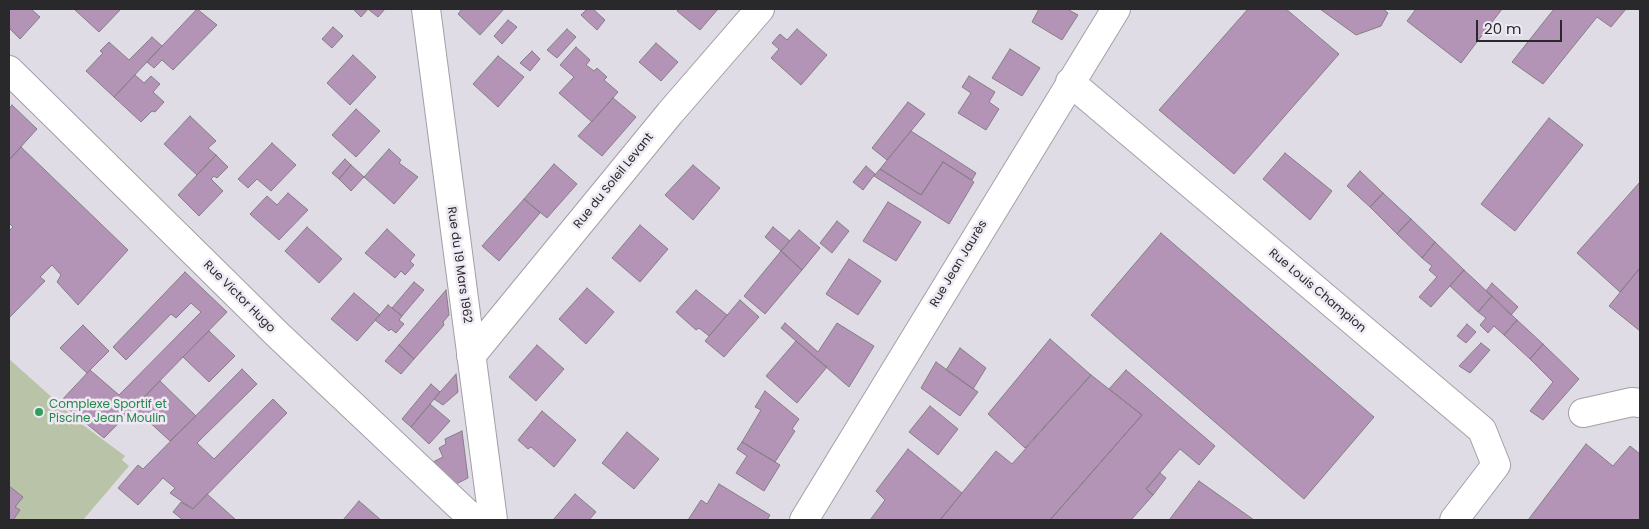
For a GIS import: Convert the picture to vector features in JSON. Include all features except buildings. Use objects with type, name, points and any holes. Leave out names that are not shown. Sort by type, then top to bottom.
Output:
[{"type":"street","name":"Rue du 19 Mars 1962","points":[[426,9],[493,520]]},
{"type":"street","name":"Rue du Soleil Levant","points":[[471,356],[670,113],[760,9]]},
{"type":"street","name":"Rue Jean Jaurès","points":[[804,520],[1116,9]]},
{"type":"street","name":"Rue Victor Hugo","points":[[9,70],[278,336],[474,520]]},
{"type":"street","name":"Rue Louis Champion","points":[[1070,82],[1482,430],[1496,465],[1454,520]]},
{"type":"street","points":[[1583,413],[1632,402],[1640,404]]},
{"type":"green space","name":"Complexe Sportif et Piscine Jean Moulin","points":[[9,359],[83,425],[125,456],[122,460],[129,466],[83,520],[9,520]]},
{"type":"place","name":"Complexe Sportif et Piscine Jean Moulin","points":[[39,412]]}]
